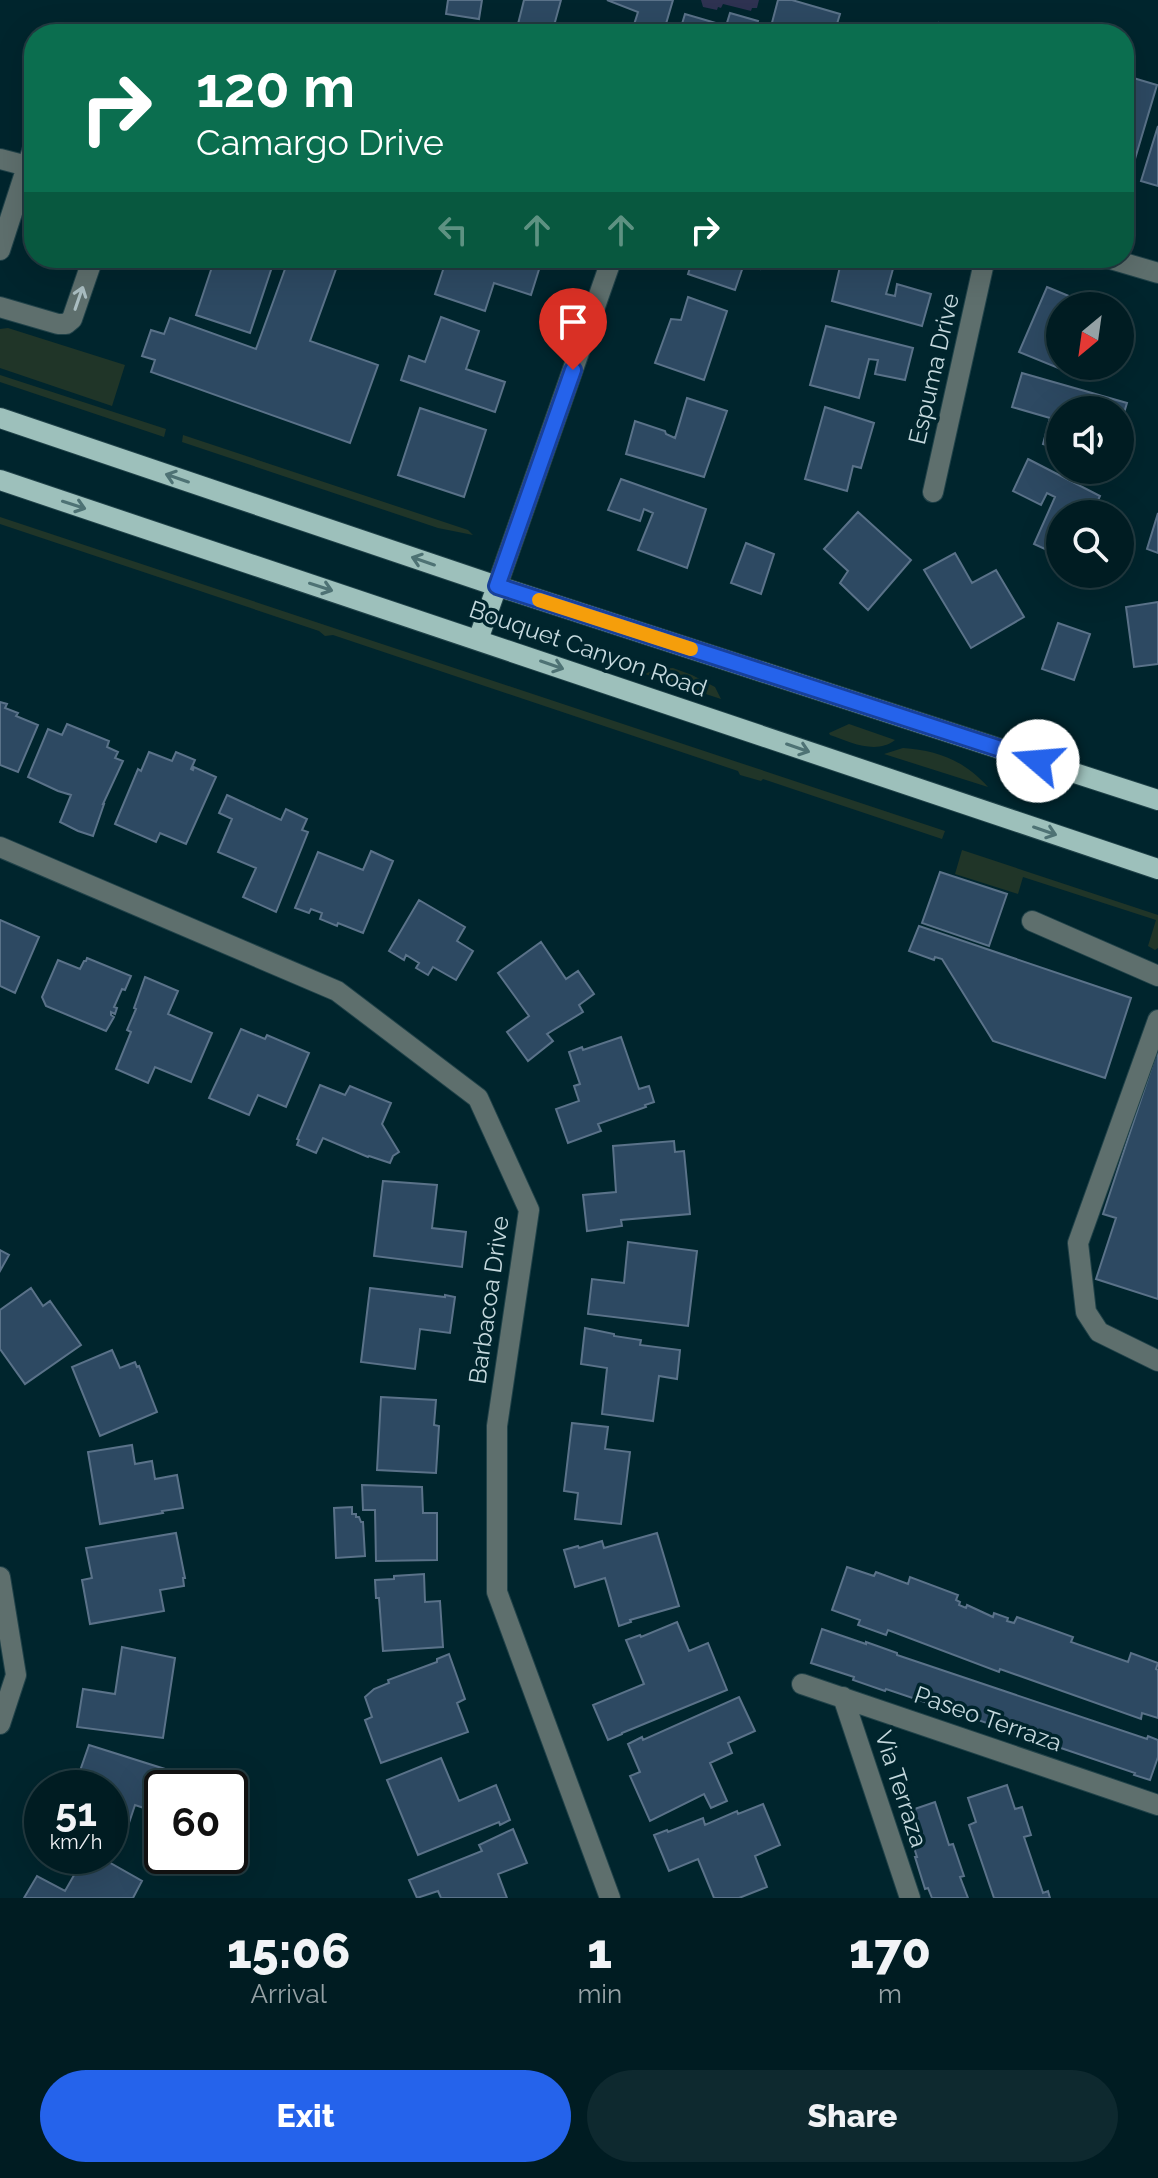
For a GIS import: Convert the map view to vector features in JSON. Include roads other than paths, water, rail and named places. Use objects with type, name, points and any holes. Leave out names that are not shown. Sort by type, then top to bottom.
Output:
[{"type":"main road","name":"Bouquet Canyon Road","points":[[0,418],[497,586],[1158,800]]},
{"type":"main road","name":"Bouquet Canyon Road","points":[[0,480],[1158,869]]},
{"type":"main road","points":[[478,640],[497,586]]},
{"type":"street","points":[[0,159],[24,165]]},
{"type":"street","points":[[0,250],[24,175]]},
{"type":"street","points":[[1134,266],[1158,273]]},
{"type":"street","points":[[0,307],[66,324],[72,319],[90,268]]},
{"type":"street","points":[[497,586],[608,268]]},
{"type":"street","name":"Espuma Drive","points":[[933,492],[983,268]]},
{"type":"street","name":"Barbacoa Drive","points":[[0,847],[337,991],[478,1098],[529,1210],[497,1426],[497,1592],[610,1898]]},
{"type":"street","points":[[1032,921],[1158,976]]},
{"type":"street","points":[[1158,1020],[1078,1243],[1086,1312],[1099,1332],[1158,1361]]},
{"type":"street","points":[[0,1577],[16,1675],[0,1724]]},
{"type":"street","name":"Paseo Terraza","points":[[802,1684],[1158,1805]]},
{"type":"street","name":"Via Terraza","points":[[843,1697],[910,1898]]},
{"type":"water","points":[[701,0],[759,0],[757,8],[751,11],[723,4],[717,10],[703,7]]}]
